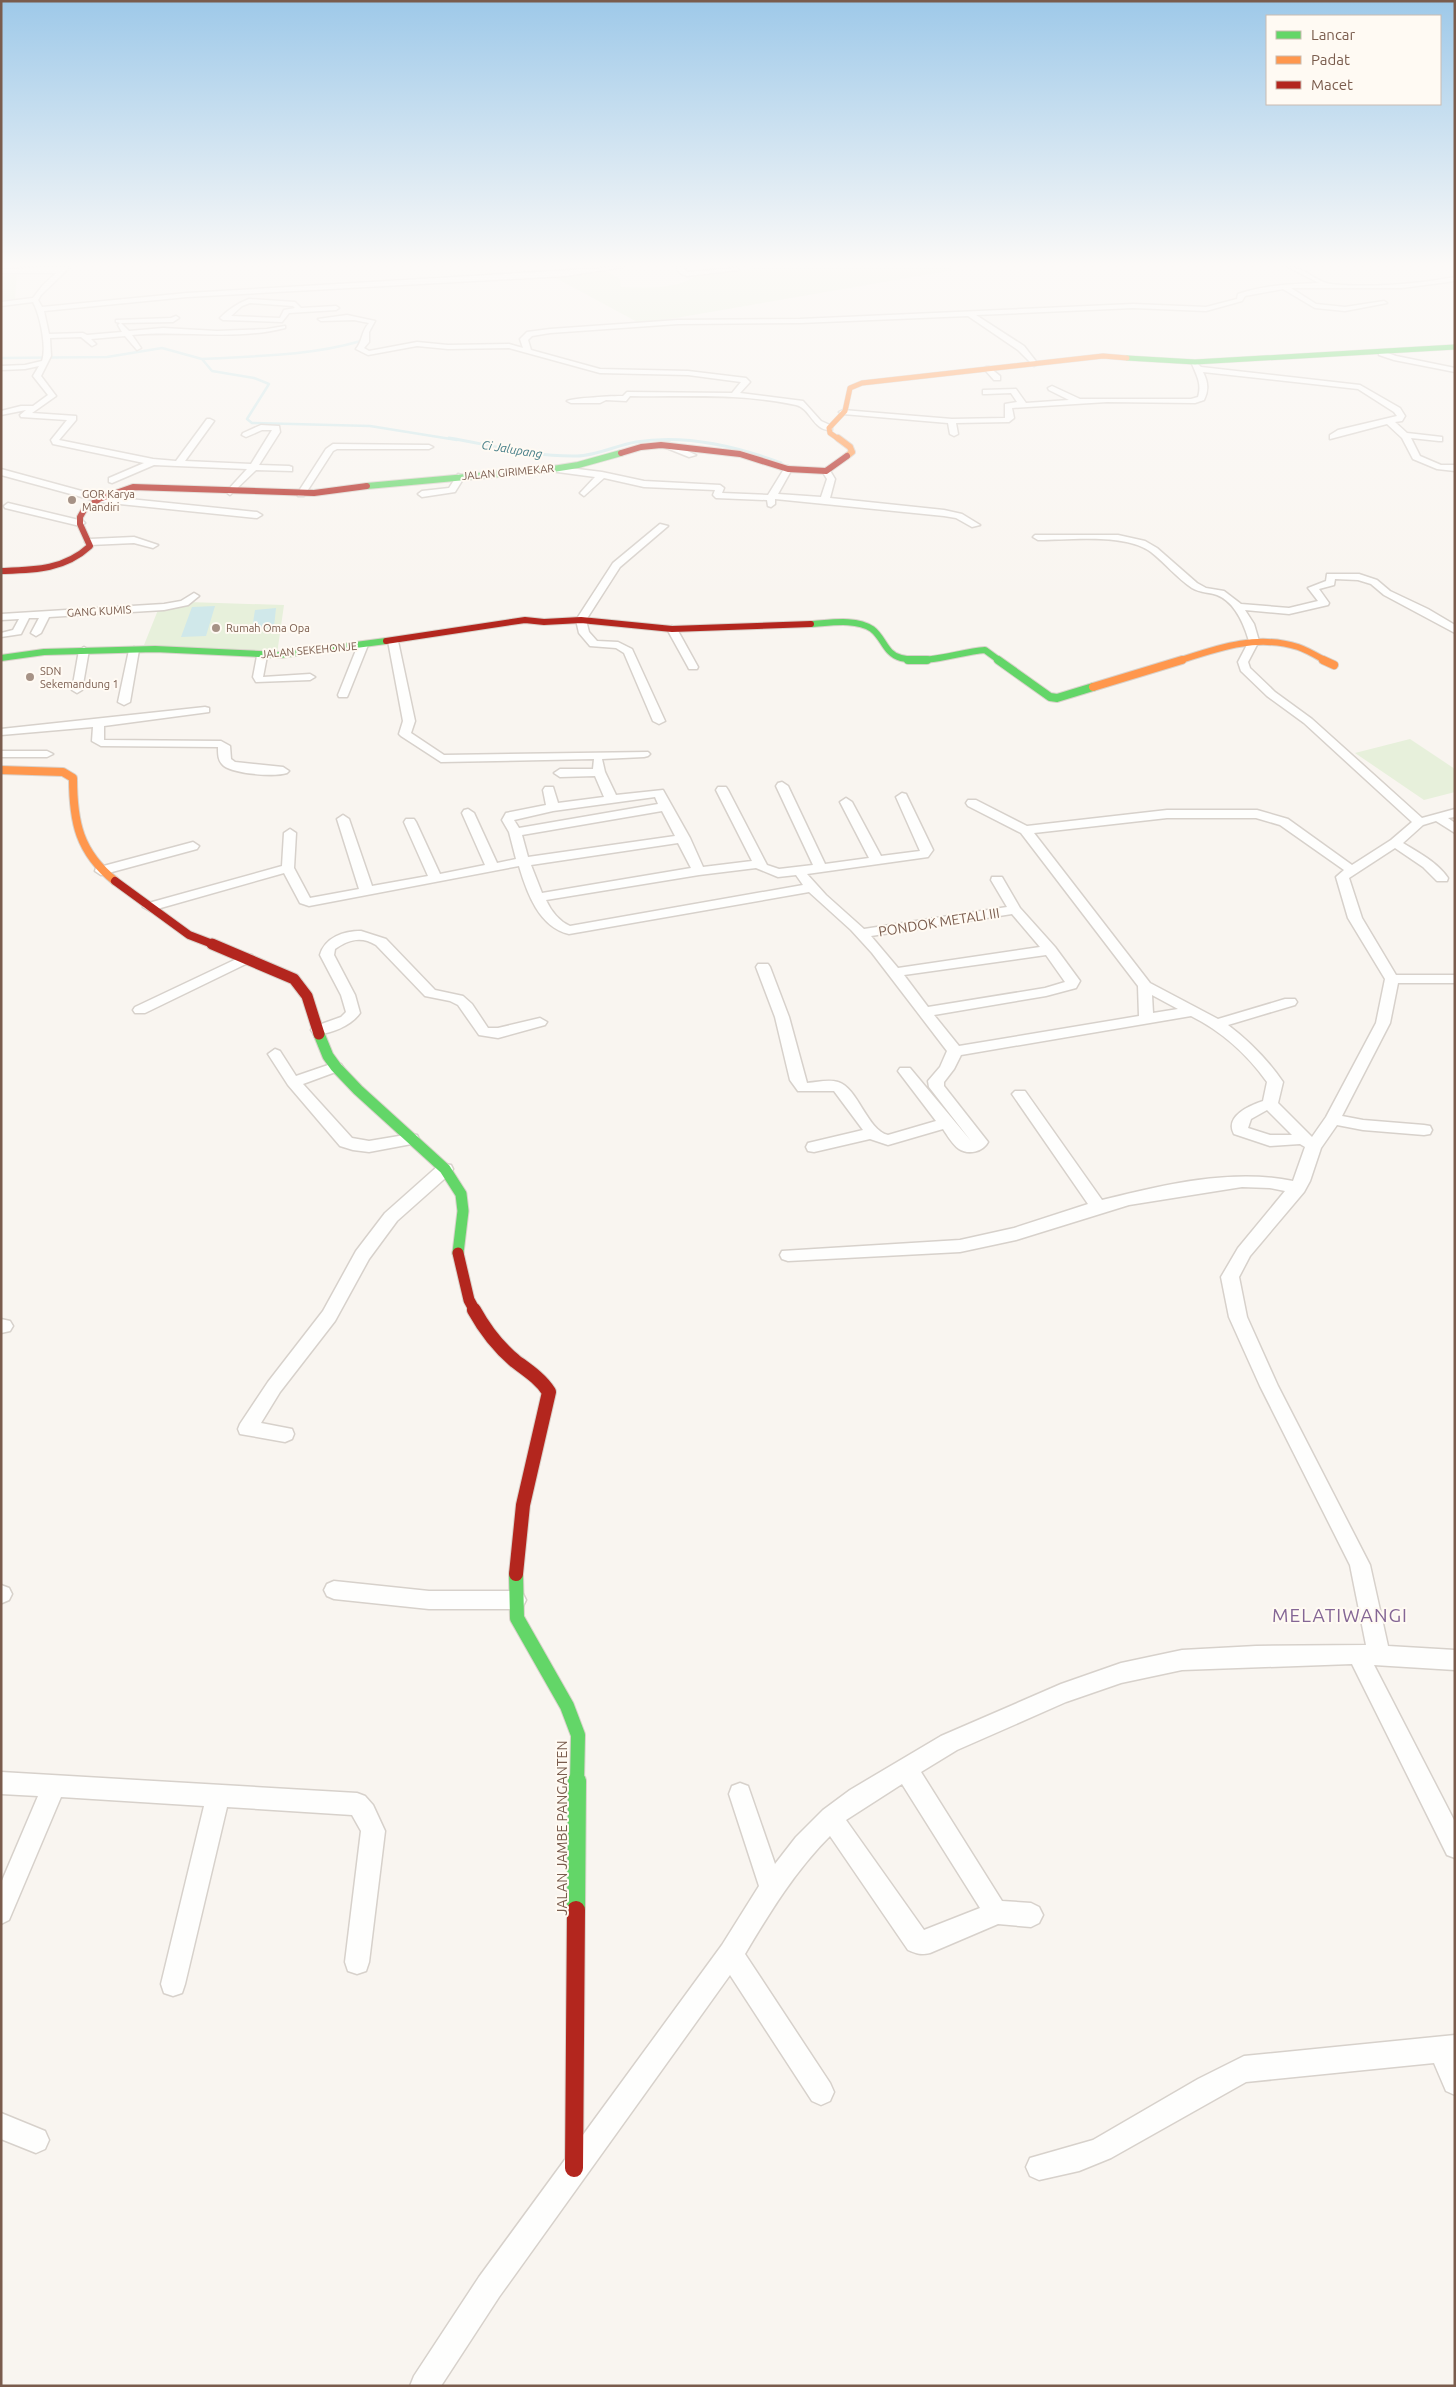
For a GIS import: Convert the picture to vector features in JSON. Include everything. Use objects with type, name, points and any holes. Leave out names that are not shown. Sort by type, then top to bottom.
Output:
[{"type":"street","points":[[36,378],[46,384],[52,396],[20,416],[73,418],[61,430],[55,441],[153,462],[289,469]]},
{"type":"street","points":[[723,378],[746,382],[735,395]]},
{"type":"street","points":[[830,428],[836,424],[844,412],[848,403],[850,388],[856,384],[906,378]]},
{"type":"street","points":[[1008,406],[1078,402],[1192,401],[1201,398],[1204,392],[1203,378]]},
{"type":"street","points":[[1276,378],[1279,388]]},
{"type":"street","points":[[1279,378],[1364,388],[1397,410],[1401,416],[1399,419],[1341,432],[1333,437]]},
{"type":"street","points":[[1052,388],[1078,402]]},
{"type":"street","points":[[986,392],[1013,391],[1022,403],[1008,406]]},
{"type":"street","points":[[571,401],[600,401],[604,396],[626,399],[627,394],[735,395],[800,403],[808,409],[813,419],[830,428],[830,432],[850,448],[852,452],[834,468],[826,472],[831,479],[825,500]]},
{"type":"street","points":[[844,412],[952,421],[1006,420],[1010,418],[1008,406]]},
{"type":"street","points":[[1,413],[21,408],[33,408]]},
{"type":"street","points":[[179,463],[210,421]]},
{"type":"street","points":[[952,421],[954,434]]},
{"type":"street","points":[[1388,421],[1406,435],[1416,457],[1455,474]]},
{"type":"street","points":[[230,492],[253,468],[276,432],[276,428],[261,427],[246,435]]},
{"type":"street","points":[[1406,435],[1439,439]]},
{"type":"street","points":[[667,445],[692,455]]},
{"type":"street","name":"JALAN GIRIMEKAR","points":[[80,523],[80,517],[88,507],[100,499],[133,487],[301,494],[400,477],[461,476],[499,468],[553,469],[578,465],[641,447],[667,445],[740,454],[788,469],[826,472]]},
{"type":"street","points":[[301,494],[330,449],[336,446],[429,447]]},
{"type":"street","points":[[133,487],[112,480],[153,462]]},
{"type":"street","points":[[1444,468],[1455,468]]},
{"type":"street","points":[[553,469],[602,475],[644,484],[720,488],[717,495],[719,496],[771,500],[825,500],[944,513],[959,516],[975,525]]},
{"type":"street","points":[[771,500],[788,469]]},
{"type":"street","points":[[1,472],[100,499],[257,515]]},
{"type":"street","points":[[584,492],[602,475]]},
{"type":"street","points":[[422,494],[452,490],[461,476]]},
{"type":"street","points":[[1,571],[67,564],[88,549],[90,542],[80,523],[8,506]]},
{"type":"street","points":[[659,721],[628,651],[618,645],[594,644],[584,633],[583,620],[616,565],[663,526]]},
{"type":"street","points":[[1038,536],[1118,538],[1142,543],[1174,566],[1194,585],[1203,590],[1221,593],[1238,607],[1249,624],[1254,641],[1243,662],[1245,669],[1271,694],[1343,752],[1419,822]]},
{"type":"street","points":[[90,542],[134,540],[153,545]]},
{"type":"street","points":[[1238,607],[1289,611],[1324,603],[1313,588],[1331,583],[1330,576],[1360,577],[1377,584],[1387,593],[1424,611],[1455,630]]},
{"type":"street","name":"GANG KUMIS","points":[[1,617],[164,607],[184,603],[194,596]]},
{"type":"street","points":[[36,633],[46,613]]},
{"type":"street","points":[[4,635],[17,632],[26,615]]},
{"type":"street","name":"JALAN SEKEHONJE","points":[[1,658],[84,650],[203,650],[262,656],[363,646],[504,622],[583,620],[672,629],[860,624],[874,630],[888,653],[902,659],[928,659],[985,650],[1050,697],[1056,698],[1188,656],[1235,643],[1254,641]]},
{"type":"street","points":[[672,629],[693,667]]},
{"type":"street","points":[[393,641],[409,721],[405,734],[437,758],[644,754]]},
{"type":"street","points":[[1254,641],[1298,647],[1334,666]]},
{"type":"street","points":[[343,695],[363,646]]},
{"type":"street","points":[[77,690],[84,650]]},
{"type":"street","points":[[124,702],[134,650]]},
{"type":"street","points":[[262,656],[258,677],[260,680],[310,677]]},
{"type":"street","points":[[1,732],[99,723],[205,710]]},
{"type":"street","points":[[99,723],[98,741],[101,743],[221,744],[224,746],[225,760],[230,764],[244,768],[283,771]]},
{"type":"street","points":[[1,754],[47,754]]},
{"type":"street","points":[[560,773],[598,767],[611,798]]},
{"type":"street","name":"JALAN JAMBE PANGANTEN","points":[[1,770],[63,772],[70,775],[73,778],[73,810],[80,832],[101,870],[189,935],[294,979],[307,996],[328,1056],[336,1067],[445,1169],[461,1194],[463,1211],[458,1258],[469,1300],[486,1332],[513,1359],[545,1385],[549,1392],[519,1525],[514,1568],[516,1609],[545,1673],[566,1704],[575,1722],[578,1735],[574,2168]]},
{"type":"street","points":[[782,786],[821,868]]},
{"type":"street","points":[[549,790],[553,807]]},
{"type":"street","points":[[722,790],[762,868],[772,873],[918,856],[927,850],[902,797]]},
{"type":"street","points":[[699,871],[662,796],[653,792],[553,807],[510,816],[508,820],[514,832],[522,862],[537,898],[557,926],[569,930],[810,888]]},
{"type":"street","points":[[846,802],[877,861]]},
{"type":"street","points":[[972,803],[1025,830],[1145,986],[1216,1024],[1266,1068],[1275,1082],[1270,1104]]},
{"type":"street","points":[[514,832],[667,806]]},
{"type":"street","points":[[468,813],[493,868]]},
{"type":"street","points":[[1270,1104],[1244,1114],[1240,1121],[1240,1130],[1256,1139],[1276,1142],[1308,1142],[1333,1119],[1383,1023],[1392,979],[1355,918],[1342,877],[1395,843],[1419,822],[1455,813]]},
{"type":"street","points":[[1025,830],[1167,814],[1257,814],[1284,822],[1353,871]]},
{"type":"street","points":[[1439,818],[1455,829]]},
{"type":"street","points":[[343,819],[367,892]]},
{"type":"street","points":[[410,822],[436,879]]},
{"type":"street","points":[[290,833],[288,868],[305,900],[309,902],[522,862],[684,838]]},
{"type":"street","points":[[1395,843],[1428,864],[1442,878]]},
{"type":"street","points":[[101,870],[193,846]]},
{"type":"street","points":[[537,898],[699,871],[760,864]]},
{"type":"street","points":[[150,907],[288,868]]},
{"type":"street","points":[[799,871],[810,888],[862,933],[897,972],[924,1012],[955,1051]]},
{"type":"street","points":[[924,1012],[1046,992],[1071,985],[1072,980],[1050,950],[1015,910],[997,880]]},
{"type":"street","name":"PONDOK METALI III","points":[[862,933],[1015,910]]},
{"type":"street","points":[[318,1030],[346,1020],[353,1013],[348,995],[327,955],[329,947],[350,936],[364,933],[373,936],[381,942],[430,993],[438,996],[456,997],[462,1001],[484,1032],[498,1033],[540,1022]]},
{"type":"street","points":[[897,972],[1050,950]]},
{"type":"street","points":[[140,1010],[247,958]]},
{"type":"street","points":[[763,967],[782,1017],[798,1080],[803,1088],[835,1086],[839,1088],[873,1133],[879,1138],[888,1140],[946,1123]]},
{"type":"street","points":[[1392,979],[1455,979]]},
{"type":"street","points":[[1145,986],[1146,1019]]},
{"type":"street","points":[[1216,1024],[1290,1002]]},
{"type":"street","points":[[955,1051],[1193,1012]]},
{"type":"street","points":[[906,1071],[964,1145],[971,1147],[979,1144],[980,1142],[937,1087],[936,1081],[947,1069],[955,1051]]},
{"type":"street","points":[[275,1054],[293,1082],[346,1142],[353,1145],[411,1139]]},
{"type":"street","points":[[293,1082],[336,1067]]},
{"type":"street","points":[[1020,1094],[1098,1207]]},
{"type":"street","points":[[1270,1104],[1308,1142],[1309,1166],[1298,1188],[1244,1252],[1230,1277],[1238,1317],[1269,1386],[1360,1565],[1368,1655],[1455,1847]]},
{"type":"street","points":[[1333,1119],[1363,1125],[1424,1130]]},
{"type":"street","points":[[814,1147],[873,1133]]},
{"type":"street","points":[[285,1434],[247,1429],[274,1387],[329,1316],[362,1255],[391,1217],[445,1169]]},
{"type":"street","points":[[788,1255],[960,1246],[1016,1234],[1098,1207],[1129,1199],[1228,1182],[1270,1182],[1298,1188]]},
{"type":"street","points":[[334,1590],[516,1609]]},
{"type":"street","points":[[424,2386],[489,2287],[731,1954],[771,1888],[804,1845],[832,1818],[858,1798],[949,1744],[1061,1694],[1121,1673],[1182,1660],[1368,1655],[1455,1660]]},
{"type":"street","points":[[906,1769],[992,1904],[994,1912]]},
{"type":"street","points":[[1,1783],[218,1797],[340,1801],[357,1804],[365,1813],[373,1830],[357,1962]]},
{"type":"street","points":[[1,1912],[54,1786]]},
{"type":"street","points":[[740,1794],[771,1888]]},
{"type":"street","points":[[174,1984],[218,1797]]},
{"type":"street","points":[[832,1818],[917,1941],[921,1943],[930,1941],[994,1912],[1031,1915]]},
{"type":"street","points":[[731,1954],[821,2092]]},
{"type":"street","points":[[1039,2167],[1100,2150],[1130,2135],[1212,2084],[1244,2070],[1448,2049],[1455,2082]]},
{"type":"street","points":[[1,2126],[36,2140]]},
{"type":"green space","name":"Rumah Oma Opa","points":[[188,602],[284,605],[277,654],[144,645],[158,610]]},
{"type":"green space","points":[[1410,739],[1455,769],[1455,792],[1424,800],[1355,753]]},
{"type":"water","points":[[215,606],[206,636],[181,637],[192,607]]},
{"type":"water","points":[[276,608],[274,627],[252,629],[255,610]]},
{"type":"waterway","name":"Ci Jalupang","points":[[255,378],[269,384],[247,419],[252,423],[370,426],[457,440]]},
{"type":"waterway","name":"Ci Jalupang","points":[[449,438],[529,453],[561,456],[584,456],[636,442],[654,440],[692,441],[746,451],[781,463]]},
{"type":"traffic: fast","points":[[367,486],[553,469],[578,465],[621,453]]},
{"type":"traffic: fast","points":[[811,624],[851,623],[867,626],[876,633],[890,653],[894,656],[910,660],[932,659],[964,652],[985,650],[1050,697],[1057,698],[1093,687]]},
{"type":"traffic: fast","points":[[1,658],[44,652],[155,649],[280,655],[386,641]]},
{"type":"traffic: fast","points":[[319,1034],[328,1056],[336,1067],[358,1090],[445,1169],[461,1194],[463,1211],[458,1253]]},
{"type":"traffic: fast","points":[[516,1574],[517,1618],[567,1706],[578,1735],[576,1910]]},
{"type":"traffic: slow","points":[[847,456],[852,452],[850,447],[830,433],[829,428],[845,411],[849,400],[850,388],[862,383],[903,378]]},
{"type":"traffic: slow","points":[[1093,687],[1235,643],[1254,641],[1298,647],[1334,665]]},
{"type":"traffic: slow","points":[[1,770],[63,772],[73,778],[73,809],[82,840],[93,859],[115,881]]},
{"type":"traffic: jam","points":[[621,453],[641,447],[661,445],[740,454],[788,469],[826,471],[847,456]]},
{"type":"traffic: jam","points":[[1,571],[37,570],[71,561],[90,546],[80,524],[80,517],[84,510],[99,499],[133,487],[314,493],[367,486]]},
{"type":"traffic: jam","points":[[386,641],[525,620],[544,622],[581,620],[672,629],[811,624]]},
{"type":"traffic: jam","points":[[115,881],[189,935],[258,962],[294,979],[307,996],[319,1034]]},
{"type":"traffic: jam","points":[[458,1253],[469,1300],[486,1332],[513,1359],[545,1385],[549,1392],[532,1459],[523,1505],[519,1528],[516,1574]]},
{"type":"traffic: jam","points":[[574,2168],[576,1910]]},
{"type":"place","name":"GOR Karya Mandiri","points":[[72,500]]},
{"type":"place","name":"Rumah Oma Opa","points":[[216,628]]},
{"type":"place","name":"SDN Sekemandung 1","points":[[30,677]]},
{"type":"district","name":"MELATIWANGI","points":[[1340,1615]]}]
